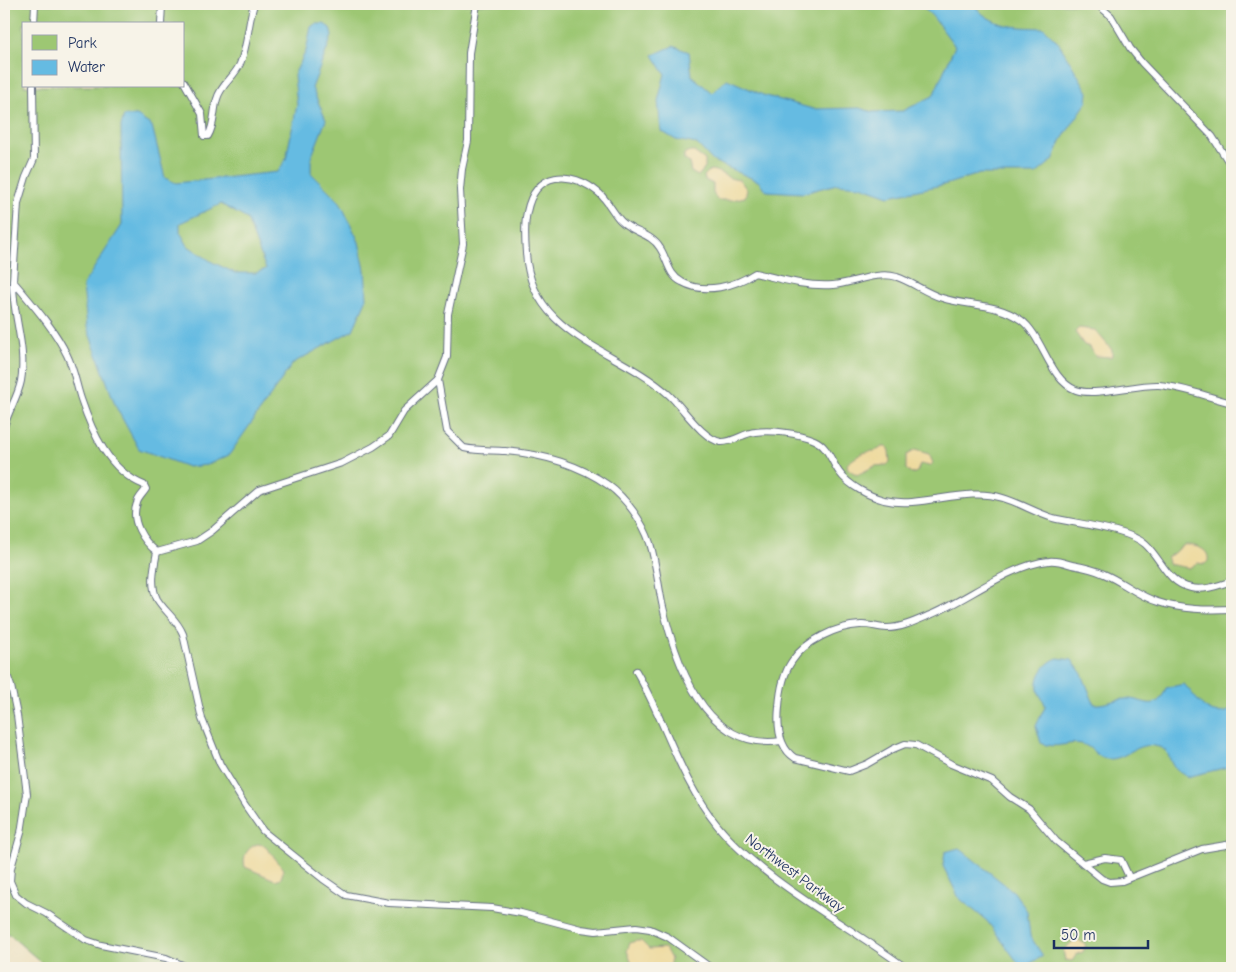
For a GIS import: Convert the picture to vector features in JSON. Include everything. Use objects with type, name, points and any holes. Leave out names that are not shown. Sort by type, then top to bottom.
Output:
[{"type":"lane","points":[[34,22],[35,4]]},
{"type":"lane","points":[[161,22],[162,4]]},
{"type":"lane","points":[[185,84],[202,114],[204,136],[208,136],[212,131],[217,98],[225,83],[234,76],[241,63],[254,4]]},
{"type":"lane","points":[[157,552],[197,541],[212,531],[259,490],[342,463],[373,447],[389,436],[404,411],[438,380],[447,357],[448,314],[463,244],[460,190],[468,141],[469,53],[477,4]]},
{"type":"lane","points":[[1097,4],[1111,16],[1130,48],[1142,63],[1212,136],[1232,167]]},
{"type":"lane","points":[[4,427],[22,380],[22,349],[14,306],[14,281],[18,203],[26,176],[34,159],[34,88]]},
{"type":"lane","points":[[1232,403],[1159,386],[1098,390],[1088,393],[1074,389],[1063,380],[1045,357],[1034,334],[1022,321],[1004,310],[943,298],[897,277],[874,276],[834,285],[816,285],[755,272],[743,281],[729,286],[698,288],[682,282],[672,274],[660,247],[649,236],[622,222],[600,194],[575,180],[562,177],[546,179],[537,186],[526,212],[525,232],[530,282],[539,299],[548,310],[579,338],[638,372],[669,394],[700,429],[713,439],[722,442],[754,432],[800,436],[817,441],[830,455],[840,474],[856,487],[872,496],[888,501],[943,498],[972,494],[1004,498],[1054,518],[1131,536],[1143,542],[1169,576],[1190,588],[1204,589],[1232,581]]},
{"type":"lane","points":[[14,281],[46,322],[67,356],[88,419],[105,451],[126,476],[144,485],[146,489],[137,500],[137,523],[142,537],[157,552]]},
{"type":"lane","points":[[438,380],[447,431],[464,448],[506,451],[563,462],[609,486],[628,505],[650,543],[669,631],[680,661],[697,696],[709,714],[725,728],[759,741],[781,741]]},
{"type":"lane","points":[[157,552],[153,571],[156,593],[158,599],[179,622],[202,718],[220,764],[263,831],[323,880],[346,895],[365,900],[492,908],[521,912],[581,929],[596,931],[636,927],[650,929],[668,937],[711,968]]},
{"type":"lane","points":[[1232,608],[1195,610],[1172,606],[1144,597],[1104,574],[1093,570],[1058,561],[1031,565],[956,604],[900,627],[886,628],[861,625],[843,628],[821,637],[801,650],[791,661],[782,684],[778,719],[781,741],[788,753],[795,758],[849,771],[905,744],[916,745],[951,764],[992,781],[1010,797],[1029,809],[1056,841],[1102,880],[1110,882],[1129,877],[1202,849],[1232,844]]},
{"type":"lane","points":[[4,666],[11,686],[27,794],[22,833],[11,868],[10,880],[16,895],[86,940],[119,949],[145,952],[166,958],[189,968]]},
{"type":"lane","name":"Northwest Parkway","points":[[636,670],[694,789],[715,824],[790,889],[906,968]]},
{"type":"lane","points":[[1083,863],[1105,858],[1120,860],[1129,877]]},
{"type":"green space","points":[[4,4],[1232,4],[1232,968],[48,968],[4,930]]},
{"type":"sand","points":[[694,152],[705,160],[705,168],[698,176],[691,172],[689,163],[684,159],[684,154]]},
{"type":"sand","points":[[710,170],[740,180],[747,190],[745,197],[717,200],[713,193],[713,184],[705,180],[704,176]]},
{"type":"sand","points":[[1079,328],[1095,330],[1112,350],[1112,356],[1095,356],[1090,347],[1084,345],[1075,332]]},
{"type":"sand","points":[[882,447],[887,447],[889,451],[890,462],[887,465],[875,466],[857,475],[848,469],[847,464],[863,453],[875,451]]},
{"type":"sand","points":[[915,450],[929,454],[933,463],[930,466],[920,464],[917,472],[911,474],[906,469],[906,455]]},
{"type":"sand","points":[[1184,545],[1204,550],[1208,561],[1205,564],[1197,563],[1189,568],[1168,564],[1167,558]]},
{"type":"sand","points":[[257,844],[264,845],[284,869],[281,878],[275,880],[245,867],[244,859],[246,853]]},
{"type":"sand","points":[[1079,940],[1086,945],[1083,952],[1077,954],[1072,961],[1065,960],[1063,950],[1072,942]]},
{"type":"sand","points":[[641,941],[649,949],[665,948],[671,959],[669,968],[644,968],[632,963],[627,951],[630,943]]},
{"type":"water","points":[[920,4],[972,4],[988,18],[1005,25],[1044,28],[1058,42],[1088,92],[1087,102],[1062,139],[1053,160],[1036,174],[979,174],[947,184],[889,196],[861,186],[837,184],[803,193],[767,191],[758,181],[713,161],[697,144],[676,140],[661,131],[658,101],[665,74],[653,55],[673,46],[689,52],[692,76],[712,93],[727,79],[763,95],[813,109],[859,108],[873,112],[903,111],[933,96],[955,46],[933,17]]},
{"type":"water","points":[[315,24],[324,24],[330,28],[332,36],[312,88],[326,120],[311,158],[311,173],[340,202],[359,242],[365,270],[367,298],[353,330],[293,363],[229,455],[207,465],[188,467],[139,449],[116,407],[87,327],[83,285],[122,225],[121,126],[124,116],[137,116],[152,126],[165,178],[176,183],[278,172],[286,159],[297,105],[294,75],[306,51],[311,27]],"holes":[[[221,204],[247,219],[266,269],[256,273],[235,273],[212,262],[188,246],[180,232],[180,223]]]},
{"type":"water","points":[[1058,658],[1072,660],[1082,674],[1094,704],[1126,699],[1154,703],[1162,696],[1166,688],[1184,684],[1204,707],[1216,712],[1232,710],[1232,766],[1187,777],[1175,768],[1166,752],[1159,747],[1144,746],[1121,757],[1108,759],[1101,757],[1082,744],[1051,746],[1041,743],[1036,726],[1045,707],[1039,693],[1039,676],[1049,663]]},
{"type":"water","points":[[959,848],[1014,892],[1027,911],[1030,936],[1043,956],[1022,968],[987,921],[959,898],[943,866],[945,852]]}]
